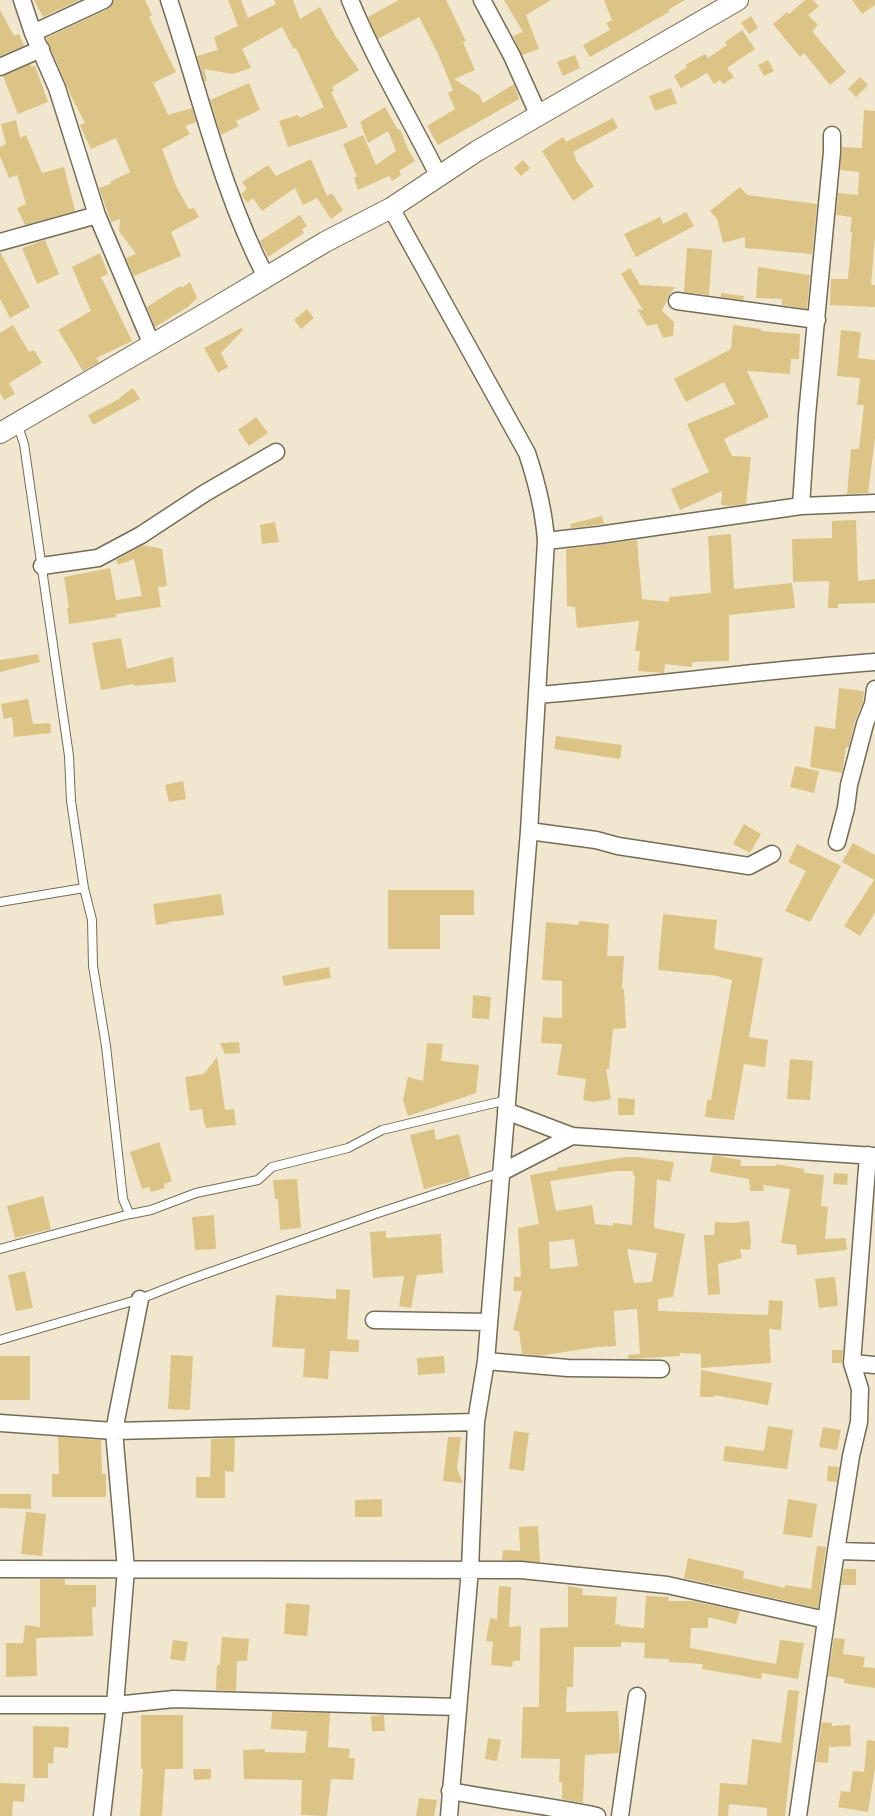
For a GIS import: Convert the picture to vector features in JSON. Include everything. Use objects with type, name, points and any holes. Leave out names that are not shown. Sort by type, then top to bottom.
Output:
[{"type":"street","points":[[22,0],[33,33],[60,98],[97,215],[152,345]]},
{"type":"street","points":[[33,33],[104,0]]},
{"type":"street","points":[[169,0],[232,202],[252,250],[266,277]]},
{"type":"street","points":[[350,0],[365,37],[387,80],[413,124],[439,177]]},
{"type":"street","points":[[482,0],[512,56],[539,116]]},
{"type":"street","points":[[9,428],[325,242],[391,208],[477,151],[731,1]]},
{"type":"street","points":[[0,67],[41,50]]},
{"type":"street","points":[[801,506],[807,415],[832,152],[832,135]]},
{"type":"street","points":[[391,208],[527,453],[543,506],[546,541],[544,602],[528,831],[486,1361],[476,1422],[470,1569],[449,1816]]},
{"type":"street","points":[[0,242],[97,215]]},
{"type":"street","points":[[676,301],[817,320]]},
{"type":"street","points":[[42,566],[98,558],[141,535],[205,493],[276,452]]},
{"type":"street","points":[[546,541],[801,506],[875,503]]},
{"type":"street","points":[[536,695],[795,668],[875,662]]},
{"type":"street","points":[[837,842],[865,724],[873,704],[875,689]]},
{"type":"street","points":[[528,831],[596,840],[618,846],[749,866],[772,854]]},
{"type":"street","points":[[507,1106],[572,1136],[872,1156],[852,1363],[860,1389],[859,1422],[851,1456],[836,1551],[798,1816]]},
{"type":"street","points":[[502,1172],[572,1136]]},
{"type":"street","points":[[102,1816],[115,1705],[126,1569],[114,1432],[140,1299]]},
{"type":"street","points":[[374,1320],[489,1322]]},
{"type":"street","points":[[486,1361],[568,1368],[661,1369]]},
{"type":"street","points":[[852,1363],[875,1366]]},
{"type":"street","points":[[0,1423],[114,1432],[476,1422]]},
{"type":"street","points":[[836,1551],[875,1552]]},
{"type":"street","points":[[0,1569],[521,1570],[667,1585],[826,1620]]},
{"type":"street","points":[[620,1816],[637,1696]]},
{"type":"street","points":[[0,1705],[115,1705],[174,1699],[457,1707]]},
{"type":"street","points":[[450,1791],[597,1816]]},
{"type":"lane","points":[[9,428],[24,444],[68,748],[71,801],[84,888],[92,920],[93,966],[106,1046],[123,1200],[130,1214]]},
{"type":"lane","points":[[0,902],[84,888]]},
{"type":"lane","points":[[0,1249],[151,1210],[196,1193],[258,1180],[272,1167],[348,1148],[382,1130],[507,1106]]},
{"type":"lane","points":[[0,1340],[140,1299],[188,1280],[375,1214],[502,1172]]},
{"type":"building","points":[[34,0],[80,0],[43,17]]},
{"type":"building","points":[[114,0],[145,0],[152,15],[149,17],[176,72],[153,83],[168,115],[192,108],[196,122],[185,126],[190,134],[162,149],[176,186],[189,209],[194,208],[199,217],[171,232],[181,256],[134,276],[126,258],[136,254],[119,231],[120,219],[111,222],[99,188],[111,184],[110,182],[130,172],[116,138],[91,149],[80,125],[85,123],[46,38],[108,9]]},
{"type":"building","points":[[228,0],[241,0],[248,18],[276,4],[274,0],[293,0],[300,19],[320,7],[336,37],[359,70],[332,87],[334,91],[331,92],[348,127],[288,147],[279,121],[298,115],[300,118],[324,107],[296,48],[294,49],[282,27],[242,49],[251,68],[233,74],[204,69],[207,81],[205,82],[197,56],[218,50],[214,37],[238,26]]},
{"type":"building","points":[[399,0],[446,0],[466,41],[463,42],[475,70],[454,79],[479,95],[483,103],[514,84],[519,99],[438,145],[427,126],[455,109],[448,93],[453,90],[438,54],[419,17],[378,39],[368,17]]},
{"type":"building","points":[[504,0],[551,0],[526,15],[539,49],[522,55],[513,36],[523,32]]},
{"type":"building","points":[[604,0],[685,0],[668,10],[669,12],[590,57],[583,45],[610,30],[606,23],[612,20]]},
{"type":"building","points":[[805,0],[813,0],[819,6],[808,15],[818,25],[812,31],[846,72],[830,85],[804,53],[800,57],[773,24],[787,12],[789,14]]},
{"type":"building","points":[[852,0],[875,0],[875,5],[862,14]]},
{"type":"building","points":[[0,10],[14,36],[19,34],[24,46],[0,56]]},
{"type":"building","points":[[751,16],[758,28],[749,34],[741,23]]},
{"type":"building","points":[[742,30],[755,49],[727,68],[734,77],[723,84],[720,80],[714,84],[707,73],[681,88],[674,76],[687,67],[685,65],[705,54],[708,58],[727,45],[725,42]]},
{"type":"building","points":[[575,55],[580,68],[563,76],[557,62]]},
{"type":"building","points":[[768,60],[774,71],[764,76],[758,65]]},
{"type":"building","points":[[31,64],[31,66],[35,66],[48,102],[18,114],[3,76]]},
{"type":"building","points":[[860,77],[868,85],[856,97],[848,89]]},
{"type":"building","points":[[249,83],[260,110],[236,121],[239,126],[221,135],[210,100]]},
{"type":"building","points":[[671,88],[677,103],[655,111],[649,96]]},
{"type":"building","points":[[385,107],[398,130],[400,129],[415,161],[399,171],[401,175],[392,181],[389,176],[358,190],[354,178],[357,177],[343,144],[363,135],[376,165],[396,151],[388,131],[368,143],[360,122]]},
{"type":"building","points":[[864,110],[875,111],[875,238],[871,285],[875,285],[875,307],[830,305],[831,279],[848,279],[852,232],[850,232],[852,217],[836,215],[838,193],[858,195],[859,172],[840,170],[842,147],[862,148]]},
{"type":"building","points":[[613,118],[618,128],[573,152],[575,159],[594,186],[573,201],[542,151],[563,137],[566,142]]},
{"type":"building","points":[[16,120],[20,138],[26,135],[42,173],[64,167],[75,211],[25,225],[17,208],[26,204],[17,175],[9,178],[0,156],[0,147],[6,144],[1,124]]},
{"type":"building","points":[[311,159],[327,196],[332,193],[343,210],[331,219],[317,198],[303,205],[295,188],[262,211],[253,198],[247,203],[241,194],[247,189],[242,182],[268,165],[276,176]]},
{"type":"building","points":[[523,160],[530,168],[521,176],[514,168]]},
{"type":"building","points":[[740,187],[747,195],[817,204],[812,254],[745,248],[745,237],[723,243],[717,219],[710,211]]},
{"type":"building","points":[[686,212],[694,226],[636,257],[624,234],[660,217],[663,224]]},
{"type":"building","points":[[300,215],[307,226],[302,229],[304,233],[268,257],[260,241]]},
{"type":"building","points":[[45,240],[59,274],[37,284],[22,248]]},
{"type":"building","points":[[687,248],[712,250],[709,295],[684,292]]},
{"type":"building","points":[[0,252],[30,307],[10,318],[0,299]]},
{"type":"building","points":[[100,253],[108,274],[101,277],[132,341],[96,358],[99,362],[83,371],[58,330],[91,311],[72,267]]},
{"type":"building","points":[[758,267],[810,275],[807,309],[782,305],[782,299],[756,298]]},
{"type":"building","points":[[630,268],[640,285],[675,287],[662,311],[674,322],[673,336],[663,338],[657,324],[647,326],[637,309],[643,310],[621,274]]},
{"type":"building","points":[[190,282],[197,298],[188,307],[155,327],[147,307],[180,286],[182,288]]},
{"type":"building","points":[[721,293],[744,296],[743,300],[721,297]]},
{"type":"building","points":[[307,309],[314,318],[301,329],[294,320]]},
{"type":"building","points":[[13,325],[29,352],[34,350],[42,363],[9,383],[15,394],[4,400],[0,393],[0,333]]},
{"type":"building","points":[[733,325],[761,329],[761,331],[800,334],[799,359],[791,359],[790,374],[747,371],[769,417],[724,439],[732,456],[751,457],[746,504],[721,505],[722,491],[680,510],[671,489],[709,472],[687,424],[735,404],[724,382],[686,402],[674,379],[731,349]]},
{"type":"building","points":[[241,328],[243,330],[221,353],[228,367],[218,373],[204,348]]},
{"type":"building","points":[[841,330],[861,332],[858,358],[875,360],[875,438],[868,493],[847,494],[851,449],[859,449],[864,405],[857,405],[860,378],[837,376]]},
{"type":"building","points":[[133,388],[140,399],[93,425],[88,415],[121,398]]},
{"type":"building","points":[[256,417],[268,433],[249,446],[238,430]]},
{"type":"building","points":[[602,516],[604,524],[571,528],[570,524]]},
{"type":"building","points":[[856,520],[858,581],[875,579],[875,603],[838,604],[838,608],[828,608],[829,581],[793,582],[792,539],[832,538],[832,521]]},
{"type":"building","points":[[275,522],[279,542],[262,544],[260,525]]},
{"type":"building","points":[[731,534],[734,589],[792,583],[795,608],[729,615],[729,661],[692,662],[692,667],[665,664],[664,673],[638,671],[640,651],[635,651],[639,621],[577,628],[575,607],[567,606],[566,549],[637,540],[642,599],[669,602],[669,597],[711,593],[708,536]]},
{"type":"building","points":[[143,545],[162,549],[167,586],[158,587],[161,607],[116,614],[116,617],[69,624],[67,608],[69,608],[64,577],[110,568],[116,600],[142,596],[134,559],[118,565],[116,560]]},
{"type":"building","points":[[121,638],[127,669],[173,657],[176,682],[134,686],[134,684],[101,690],[92,643]]},
{"type":"building","points":[[38,654],[40,662],[0,672],[0,660]]},
{"type":"building","points":[[839,688],[864,691],[863,702],[855,721],[849,747],[846,747],[842,773],[810,767],[815,726],[835,729]]},
{"type":"building","points":[[28,699],[33,724],[50,723],[51,733],[14,737],[12,717],[4,719],[1,704]]},
{"type":"building","points":[[556,736],[622,745],[620,759],[554,749]]},
{"type":"building","points":[[795,766],[819,771],[814,793],[790,787]]},
{"type":"building","points":[[183,781],[186,799],[169,802],[165,785]]},
{"type":"building","points":[[744,824],[761,834],[750,853],[733,844]]},
{"type":"building","points":[[853,843],[875,855],[875,913],[860,936],[844,926],[874,880],[842,862]]},
{"type":"building","points":[[797,844],[841,866],[810,922],[785,911],[806,871],[788,862]]},
{"type":"building","points":[[388,890],[474,890],[474,915],[440,915],[440,949],[388,949]]},
{"type":"building","points":[[221,894],[224,915],[156,925],[153,904]]},
{"type":"building","points":[[663,914],[717,920],[714,949],[763,958],[749,1037],[768,1040],[765,1067],[744,1064],[734,1120],[705,1117],[707,1100],[711,1100],[732,980],[719,976],[658,970]]},
{"type":"building","points":[[579,921],[609,924],[607,956],[624,956],[622,989],[624,989],[626,1028],[613,1029],[609,1069],[606,1069],[611,1099],[594,1102],[583,1100],[586,1079],[557,1075],[562,1044],[541,1043],[543,1017],[562,1018],[562,981],[542,980],[546,922],[578,925]]},
{"type":"building","points":[[329,967],[331,978],[284,986],[282,976]]},
{"type":"building","points":[[473,995],[491,997],[489,1019],[472,1018]]},
{"type":"building","points":[[239,1042],[240,1053],[225,1054],[220,1043]]},
{"type":"building","points":[[427,1043],[443,1044],[441,1061],[479,1065],[476,1093],[408,1116],[403,1100],[408,1077],[423,1081]]},
{"type":"building","points":[[217,1057],[225,1110],[234,1109],[236,1125],[206,1128],[202,1109],[190,1111],[185,1077],[204,1074]]},
{"type":"building","points":[[790,1059],[813,1061],[810,1100],[787,1099]]},
{"type":"building","points":[[618,1098],[635,1099],[634,1115],[618,1115]]},
{"type":"building","points":[[434,1129],[436,1140],[459,1134],[470,1177],[424,1189],[410,1135]]},
{"type":"building","points":[[159,1142],[172,1181],[164,1184],[165,1188],[151,1192],[149,1187],[142,1189],[130,1152]]},
{"type":"building","points":[[713,1155],[741,1160],[740,1166],[776,1166],[776,1164],[804,1169],[804,1173],[824,1175],[821,1206],[828,1207],[825,1239],[846,1238],[847,1250],[797,1255],[796,1245],[781,1243],[790,1189],[763,1185],[764,1191],[750,1191],[749,1179],[710,1172]]},
{"type":"building","points":[[626,1157],[674,1162],[670,1182],[657,1179],[654,1228],[685,1234],[673,1297],[658,1299],[658,1311],[768,1315],[769,1300],[783,1301],[781,1330],[769,1329],[771,1363],[701,1368],[701,1354],[680,1353],[680,1356],[629,1359],[628,1355],[640,1354],[637,1309],[614,1311],[616,1346],[596,1347],[539,1356],[522,1354],[519,1331],[513,1330],[522,1291],[513,1291],[514,1277],[521,1277],[518,1228],[539,1224],[530,1175],[557,1170],[557,1168]],"holes":[[[616,1171],[633,1171],[635,1176],[632,1225],[613,1223],[613,1226],[595,1224],[592,1205],[556,1211],[550,1181]],[[574,1239],[578,1266],[550,1269],[549,1242]],[[627,1249],[657,1253],[652,1282],[634,1283]]]},
{"type":"building","points":[[834,1173],[848,1174],[847,1185],[833,1184]]},
{"type":"building","points":[[297,1179],[301,1228],[280,1230],[278,1199],[275,1199],[273,1180]]},
{"type":"building","points":[[43,1196],[51,1229],[15,1238],[7,1206]]},
{"type":"building","points":[[214,1215],[216,1249],[195,1250],[192,1217]]},
{"type":"building","points":[[749,1221],[750,1250],[740,1249],[742,1258],[718,1264],[720,1294],[708,1295],[704,1235],[714,1235],[715,1222],[734,1223]]},
{"type":"building","points":[[386,1231],[386,1238],[441,1234],[443,1273],[417,1275],[411,1308],[399,1306],[404,1276],[373,1278],[370,1232]]},
{"type":"building","points":[[25,1271],[33,1308],[16,1311],[8,1275]]},
{"type":"building","points":[[835,1277],[838,1306],[819,1308],[815,1279]]},
{"type":"building","points":[[336,1289],[350,1290],[347,1339],[359,1340],[359,1352],[330,1351],[328,1379],[303,1377],[305,1349],[272,1347],[276,1295],[336,1299]]},
{"type":"building","points":[[832,1350],[843,1350],[842,1363],[832,1363]]},
{"type":"building","points":[[171,1355],[193,1356],[190,1410],[168,1409]]},
{"type":"building","points":[[0,1356],[30,1356],[30,1400],[0,1400]]},
{"type":"building","points":[[444,1356],[445,1373],[418,1375],[417,1358]]},
{"type":"building","points":[[701,1370],[772,1383],[768,1405],[715,1395],[714,1397],[700,1397]]},
{"type":"building","points":[[768,1426],[793,1430],[787,1469],[723,1461],[725,1446],[764,1451]]},
{"type":"building","points":[[823,1427],[841,1430],[837,1450],[819,1447]]},
{"type":"building","points":[[514,1431],[529,1433],[524,1471],[509,1469]]},
{"type":"building","points":[[58,1437],[101,1440],[102,1474],[106,1474],[106,1497],[52,1497],[52,1474],[59,1474]]},
{"type":"building","points":[[448,1437],[461,1437],[457,1469],[463,1483],[443,1481]]},
{"type":"building","points":[[235,1438],[234,1472],[225,1471],[225,1498],[196,1498],[196,1477],[210,1477],[211,1439]]},
{"type":"building","points":[[828,1466],[839,1467],[837,1482],[827,1481]]},
{"type":"building","points":[[0,1494],[31,1494],[31,1509],[0,1508]]},
{"type":"building","points":[[382,1499],[382,1517],[355,1517],[355,1500]]},
{"type":"building","points":[[788,1499],[817,1504],[812,1538],[783,1534]]},
{"type":"building","points":[[26,1512],[46,1514],[42,1556],[21,1554]]},
{"type":"building","points":[[538,1526],[540,1562],[502,1560],[503,1550],[520,1551],[519,1527]]},
{"type":"building","points":[[817,1546],[826,1547],[818,1608],[684,1578],[688,1558],[744,1571],[743,1578],[785,1588],[785,1585],[811,1589]]},
{"type":"building","points":[[844,1569],[856,1569],[856,1585],[841,1585]]},
{"type":"building","points":[[40,1579],[65,1579],[65,1585],[96,1585],[96,1607],[92,1607],[93,1636],[36,1638],[37,1676],[6,1677],[6,1643],[23,1643],[25,1625],[40,1627]]},
{"type":"building","points":[[499,1586],[511,1587],[509,1627],[521,1626],[520,1661],[513,1661],[512,1667],[491,1665],[493,1642],[486,1641],[490,1618],[497,1619]]},
{"type":"building","points":[[568,1586],[583,1589],[582,1595],[617,1597],[615,1625],[620,1624],[620,1626],[644,1628],[646,1596],[669,1597],[668,1601],[692,1601],[740,1611],[736,1624],[708,1617],[708,1628],[691,1628],[690,1648],[776,1664],[780,1640],[804,1643],[798,1679],[762,1673],[761,1679],[702,1669],[703,1664],[669,1662],[669,1659],[644,1658],[645,1643],[621,1642],[621,1647],[574,1647],[573,1687],[567,1687],[566,1712],[618,1711],[620,1746],[619,1753],[585,1755],[583,1803],[562,1799],[562,1782],[559,1782],[560,1759],[521,1758],[523,1707],[539,1707],[540,1628],[568,1627]]},
{"type":"building","points":[[286,1603],[310,1605],[307,1636],[284,1634]]},
{"type":"building","points":[[222,1637],[249,1639],[247,1661],[237,1661],[236,1691],[216,1690],[217,1665],[220,1665]]},
{"type":"building","points":[[834,1638],[845,1639],[843,1654],[865,1657],[863,1667],[875,1668],[875,1688],[844,1683],[844,1679],[828,1676]]},
{"type":"building","points":[[173,1640],[188,1642],[185,1661],[170,1659]]},
{"type":"building","points":[[788,1690],[799,1691],[785,1816],[767,1816],[767,1808],[729,1804],[728,1816],[718,1816],[720,1783],[747,1785],[752,1739],[781,1743]]},
{"type":"building","points":[[272,1712],[330,1713],[328,1747],[350,1749],[349,1758],[355,1758],[353,1780],[331,1779],[327,1816],[301,1815],[302,1780],[244,1779],[243,1750],[265,1749],[265,1752],[305,1753],[307,1731],[271,1729]]},
{"type":"building","points":[[141,1715],[183,1715],[183,1769],[165,1769],[162,1816],[140,1816],[143,1769],[141,1769]]},
{"type":"building","points":[[384,1715],[385,1731],[372,1731],[371,1716]]},
{"type":"building","points":[[822,1722],[832,1723],[832,1726],[850,1725],[851,1746],[829,1747],[828,1763],[816,1762]]},
{"type":"building","points":[[33,1726],[69,1727],[68,1748],[54,1747],[53,1764],[48,1763],[48,1778],[33,1778]]},
{"type":"building","points":[[488,1738],[501,1740],[497,1761],[485,1759]]},
{"type":"building","points":[[867,1740],[875,1741],[875,1768],[868,1812],[838,1807],[841,1791],[850,1792],[853,1771],[864,1772]]},
{"type":"building","points":[[193,1769],[211,1769],[211,1779],[194,1780]]},
{"type":"building","points":[[0,1783],[25,1784],[24,1802],[13,1801],[12,1816],[0,1816]]},
{"type":"building","points":[[419,1798],[437,1800],[434,1816],[416,1816]]}]
